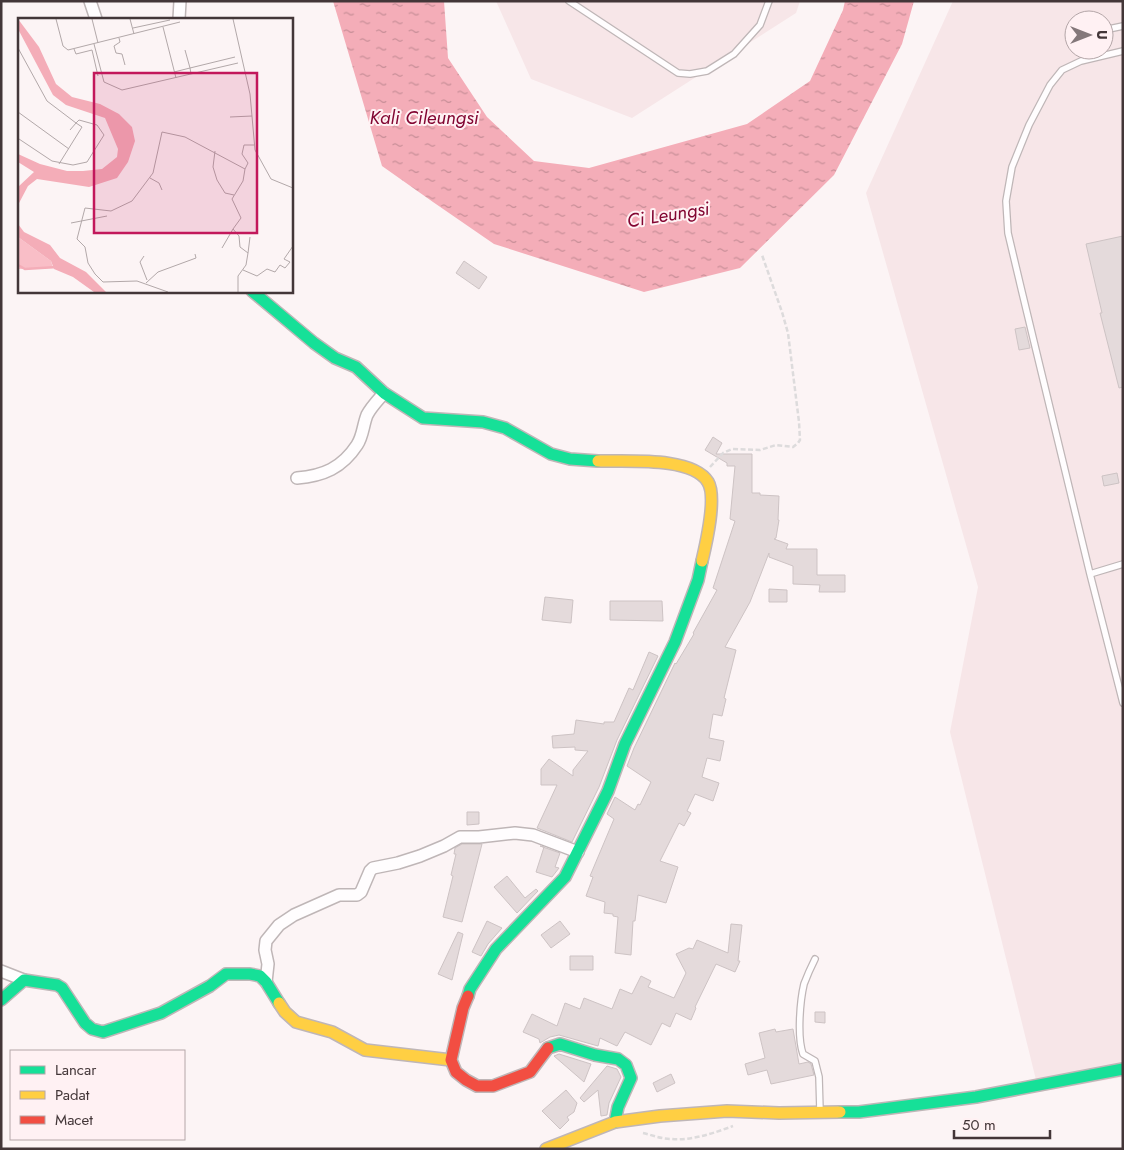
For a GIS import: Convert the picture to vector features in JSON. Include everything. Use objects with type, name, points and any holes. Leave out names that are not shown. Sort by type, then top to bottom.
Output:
[{"type":"street","points":[[90,1],[96,18]]},
{"type":"street","points":[[179,18],[180,1]]},
{"type":"street","points":[[253,292],[314,343],[335,358],[356,367],[384,393],[423,418],[483,422],[505,428],[552,454],[570,459],[672,463],[690,469],[703,476],[708,482],[712,499],[706,542],[698,580],[675,642],[625,744],[608,791],[578,852],[560,882],[496,949],[470,989],[463,1008],[451,1060],[456,1072],[466,1080],[477,1086],[493,1086],[530,1072],[548,1048],[554,1045],[560,1044],[595,1055],[618,1058],[627,1066],[630,1078],[618,1107],[615,1122]]},
{"type":"street","points":[[297,478],[325,473],[335,468],[347,457],[357,445],[371,408],[384,393]]},
{"type":"street","points":[[266,982],[268,964],[265,950],[266,942],[279,925],[294,915],[339,895],[357,895],[362,892],[373,868],[420,856],[460,837],[514,833],[533,835],[578,852]]},
{"type":"street","points":[[1,971],[24,980],[57,985],[62,988],[84,1023],[100,1032],[161,1013],[210,986],[226,974],[260,976],[266,982],[285,1012],[296,1022],[332,1032],[365,1050],[451,1060]]},
{"type":"street","points":[[1,1000],[24,980]]},
{"type":"street","points":[[546,1149],[615,1122],[660,1116],[727,1111],[779,1113],[859,1112],[976,1097],[1123,1069]]},
{"type":"lane","points":[[569,1],[678,73],[690,74],[708,71],[734,54],[760,25],[769,1]]},
{"type":"lane","points":[[1123,51],[1081,61],[1062,70],[1050,85],[1029,125],[1012,167],[1006,201],[1008,233],[1090,574],[1121,684],[1123,703]]},
{"type":"lane","points":[[1090,574],[1123,564]]},
{"type":"lane","points":[[814,959],[802,996],[800,1038],[803,1054],[815,1060],[818,1068],[820,1112]]},
{"type":"path","points":[[703,476],[724,453],[732,449],[760,450],[776,444],[793,447],[800,440],[798,407],[788,333],[762,255]]},
{"type":"path","points":[[654,1136],[671,1139],[693,1138],[738,1124]]},
{"type":"shaded area","points":[[496,1],[800,1],[796,13],[632,118],[531,79]]},
{"type":"shaded area","points":[[953,1],[1123,1],[1123,1077],[1039,1092],[950,732],[978,587],[866,193]]},
{"type":"water","points":[[333,1],[444,1],[448,58],[487,117],[534,161],[589,168],[747,124],[810,81],[843,10],[845,1],[914,1],[902,44],[834,175],[740,268],[644,292],[494,244],[382,166]]},
{"type":"building","points":[[1123,236],[1123,387],[1119,388],[1100,313],[1102,313],[1086,244]]},
{"type":"building","points":[[464,261],[487,277],[479,289],[456,273]]},
{"type":"building","points":[[1025,327],[1030,348],[1019,350],[1015,329]]},
{"type":"building","points":[[713,437],[722,443],[716,454],[752,454],[752,493],[779,496],[779,520],[776,538],[774,539],[788,544],[786,549],[817,549],[817,575],[845,575],[845,592],[819,592],[820,585],[793,584],[793,566],[769,557],[769,553],[750,602],[725,647],[736,650],[724,698],[726,699],[722,716],[713,714],[709,738],[724,741],[720,761],[707,758],[702,777],[719,783],[713,801],[695,794],[687,811],[691,813],[684,826],[679,823],[660,861],[678,867],[666,903],[638,895],[635,921],[633,921],[631,955],[615,953],[618,917],[613,916],[613,914],[604,913],[605,902],[586,896],[593,877],[590,876],[614,819],[607,814],[615,797],[635,810],[638,804],[640,805],[651,782],[627,766],[675,663],[694,634],[717,590],[713,588],[735,521],[730,519],[735,466],[727,466],[727,463],[705,450]]},
{"type":"building","points":[[1117,473],[1119,483],[1104,486],[1102,476]]},
{"type":"building","points":[[769,589],[787,590],[787,602],[769,602]]},
{"type":"building","points":[[545,597],[573,600],[571,623],[542,620]]},
{"type":"building","points":[[610,601],[662,601],[663,621],[610,620]]},
{"type":"building","points":[[649,652],[658,656],[617,740],[599,787],[572,842],[537,828],[557,785],[541,785],[541,769],[549,759],[573,776],[573,770],[588,751],[575,750],[575,747],[553,748],[552,736],[574,734],[576,720],[604,724],[604,722],[614,722],[629,688],[633,690]]},
{"type":"building","points":[[467,812],[479,812],[479,824],[467,825]]},
{"type":"building","points":[[462,844],[482,844],[462,922],[443,917],[453,876],[451,875],[456,854],[454,854],[455,848]]},
{"type":"building","points":[[544,847],[560,853],[555,867],[559,868],[552,877],[536,872]]},
{"type":"building","points":[[507,876],[525,898],[536,889],[538,891],[517,913],[494,887]]},
{"type":"building","points":[[487,921],[502,928],[488,944],[481,956],[472,952]]},
{"type":"building","points":[[560,921],[570,934],[551,948],[541,935]]},
{"type":"building","points":[[731,924],[742,925],[738,961],[740,961],[735,972],[716,964],[695,1007],[691,1020],[676,1013],[670,1027],[662,1023],[651,1045],[625,1032],[617,1046],[600,1038],[598,1046],[559,1035],[550,1037],[540,1043],[539,1039],[523,1032],[532,1014],[557,1026],[565,1003],[580,1009],[584,998],[612,1009],[620,989],[632,994],[641,976],[651,981],[648,987],[674,998],[686,973],[676,954],[689,948],[693,949],[697,940],[728,953]]},
{"type":"building","points":[[458,932],[463,934],[452,980],[438,974]]},
{"type":"building","points":[[570,956],[593,956],[593,970],[570,970]]},
{"type":"building","points":[[815,1012],[825,1012],[825,1023],[815,1022]]},
{"type":"building","points":[[775,1029],[776,1032],[793,1029],[799,1064],[808,1062],[811,1064],[814,1075],[771,1084],[767,1070],[748,1075],[745,1064],[765,1058],[759,1033]]},
{"type":"building","points":[[559,1054],[591,1064],[584,1082],[554,1056]]},
{"type":"building","points":[[607,1066],[617,1069],[621,1077],[609,1103],[607,1115],[601,1116],[598,1090],[584,1102],[580,1098]]},
{"type":"building","points":[[671,1074],[675,1083],[657,1092],[653,1083]]},
{"type":"building","points":[[566,1090],[577,1103],[574,1112],[567,1117],[569,1120],[560,1129],[542,1111]]},
{"type":"traffic: fast","points":[[253,292],[314,343],[335,358],[356,367],[384,393],[423,418],[483,422],[505,428],[551,454],[570,459],[598,461]]},
{"type":"traffic: fast","points":[[468,996],[470,989],[496,949],[565,877],[608,791],[625,744],[675,642],[698,580],[702,561]]},
{"type":"traffic: fast","points":[[1,1000],[24,980],[57,985],[62,988],[85,1023],[92,1029],[103,1032],[161,1013],[210,986],[226,974],[260,976],[279,1003]]},
{"type":"traffic: fast","points":[[548,1048],[560,1044],[595,1055],[618,1059],[626,1065],[631,1078],[618,1107],[615,1122]]},
{"type":"traffic: fast","points":[[840,1112],[859,1112],[976,1097],[1123,1069]]},
{"type":"traffic: slow","points":[[598,461],[640,461],[673,464],[700,474],[708,482],[711,498],[710,521],[702,561]]},
{"type":"traffic: slow","points":[[279,1003],[285,1012],[296,1022],[332,1032],[365,1050],[451,1060]]},
{"type":"traffic: slow","points":[[546,1149],[615,1122],[660,1116],[727,1111],[779,1113],[840,1112]]},
{"type":"traffic: jam","points":[[468,996],[463,1008],[451,1060],[456,1072],[466,1080],[477,1086],[493,1086],[530,1072],[548,1048]]},
{"type":"water label","name":"Kali Cileungsi","points":[[424,117]]},
{"type":"water label","name":"Ci Leungsi","points":[[668,214]]}]
